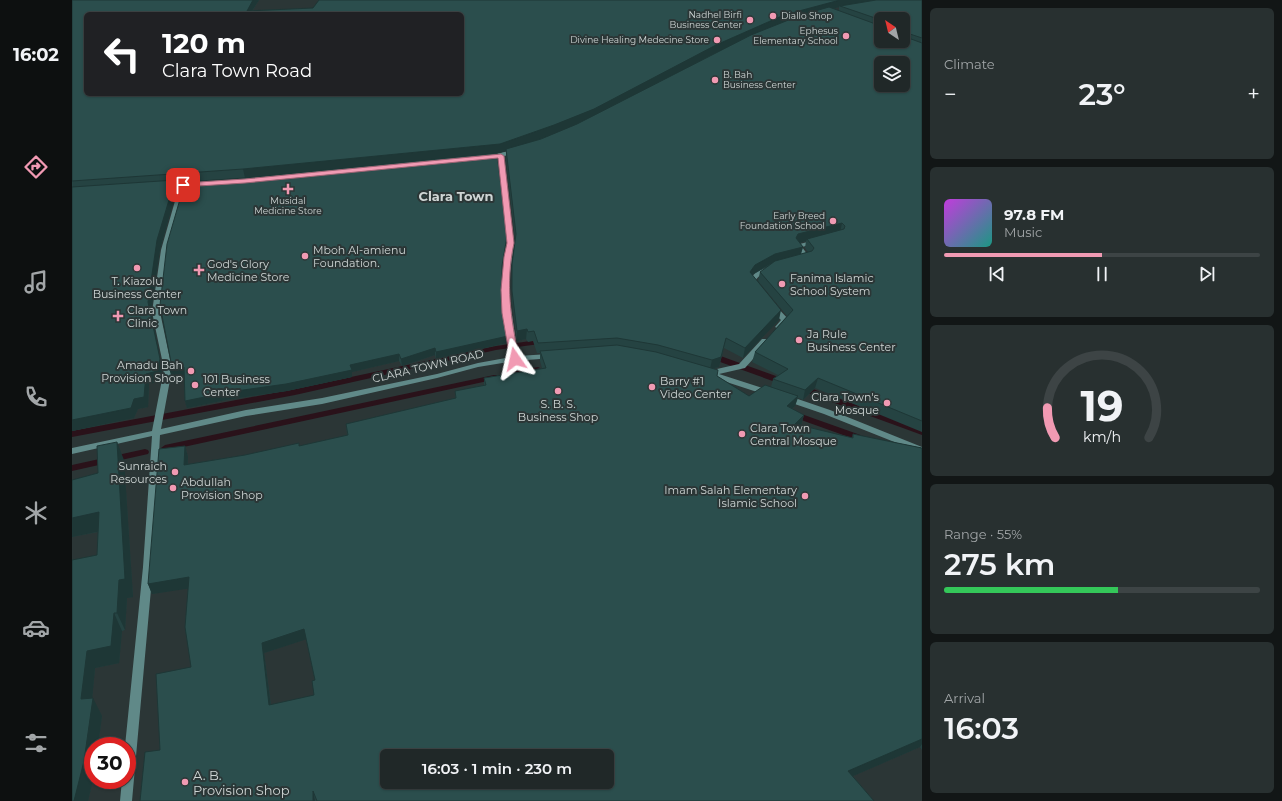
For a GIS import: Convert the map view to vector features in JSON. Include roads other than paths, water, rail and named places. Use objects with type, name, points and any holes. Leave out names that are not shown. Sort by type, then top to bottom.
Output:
[{"type":"street","points":[[479,158],[501,156],[520,151]]},
{"type":"street","points":[[501,156],[511,243],[508,257],[505,290],[506,313],[515,359]]},
{"type":"street","points":[[159,187],[198,184]]},
{"type":"street","points":[[126,801],[148,567],[156,433],[168,369],[156,312],[164,250],[183,185]]},
{"type":"street","points":[[792,262],[807,258],[798,246],[825,239]]},
{"type":"street","points":[[760,292],[752,281],[753,278],[762,271],[777,266]]},
{"type":"street","points":[[712,374],[742,366],[785,320],[768,303]]},
{"type":"street","name":"CLARA TOWN ROAD","points":[[72,451],[246,413],[322,400],[437,376],[478,365],[515,359],[562,355]]},
{"type":"street","points":[[698,370],[827,412],[922,450]]},
{"type":"waterway","points":[[72,434],[295,392],[496,348],[544,341]]},
{"type":"waterway","points":[[712,356],[784,382]]},
{"type":"waterway","points":[[506,375],[538,369]]},
{"type":"waterway","points":[[165,448],[494,377]]},
{"type":"waterway","points":[[802,388],[922,432]]},
{"type":"waterway","points":[[793,414],[863,439]]},
{"type":"waterway","points":[[72,468],[145,452]]},
{"type":"place","name":"Diallo Shop","points":[[773,16]]},
{"type":"place","name":"Nadhel Birfi Business Center","points":[[750,20]]},
{"type":"place","name":"Ephesus Elementary School","points":[[846,36]]},
{"type":"place","name":"Divine Healing Medecine Store","points":[[717,40]]},
{"type":"place","name":"B. Bah Business Center","points":[[715,80]]},
{"type":"place","name":"Musidal Medicine Store","points":[[288,189]]},
{"type":"place","name":"Early Breed Foundation School","points":[[833,221]]},
{"type":"place","name":"Mboh Al-amienu Foundation.","points":[[305,256]]},
{"type":"place","name":"T. Kiazolu Business Center","points":[[137,268]]},
{"type":"place","name":"God's Glory Medicine Store","points":[[199,270]]},
{"type":"place","name":"Fanima Islamic School System","points":[[782,284]]},
{"type":"place","name":"Clara Town Clinic","points":[[118,316]]},
{"type":"place","name":"Ja Rule Business Center","points":[[799,340]]},
{"type":"place","name":"Amadu Bah Provision Shop","points":[[191,371]]},
{"type":"place","name":"101 Business Center","points":[[195,385]]},
{"type":"place","name":"Barry #1 Video Center","points":[[652,387]]},
{"type":"place","name":"S. B. S. Business Shop","points":[[558,391]]},
{"type":"place","name":"Clara Town's Mosque","points":[[887,403]]},
{"type":"place","name":"Clara Town Central Mosque","points":[[742,434]]},
{"type":"place","name":"Sunraich Resources","points":[[175,472]]},
{"type":"place","name":"Abdullah Provision Shop","points":[[173,488]]},
{"type":"place","name":"Imam Salah Elementary Islamic School","points":[[805,496]]},
{"type":"place","name":"A. B. Provision Shop","points":[[185,782]]},
{"type":"district","name":"Clara Town","points":[[456,196]]}]
